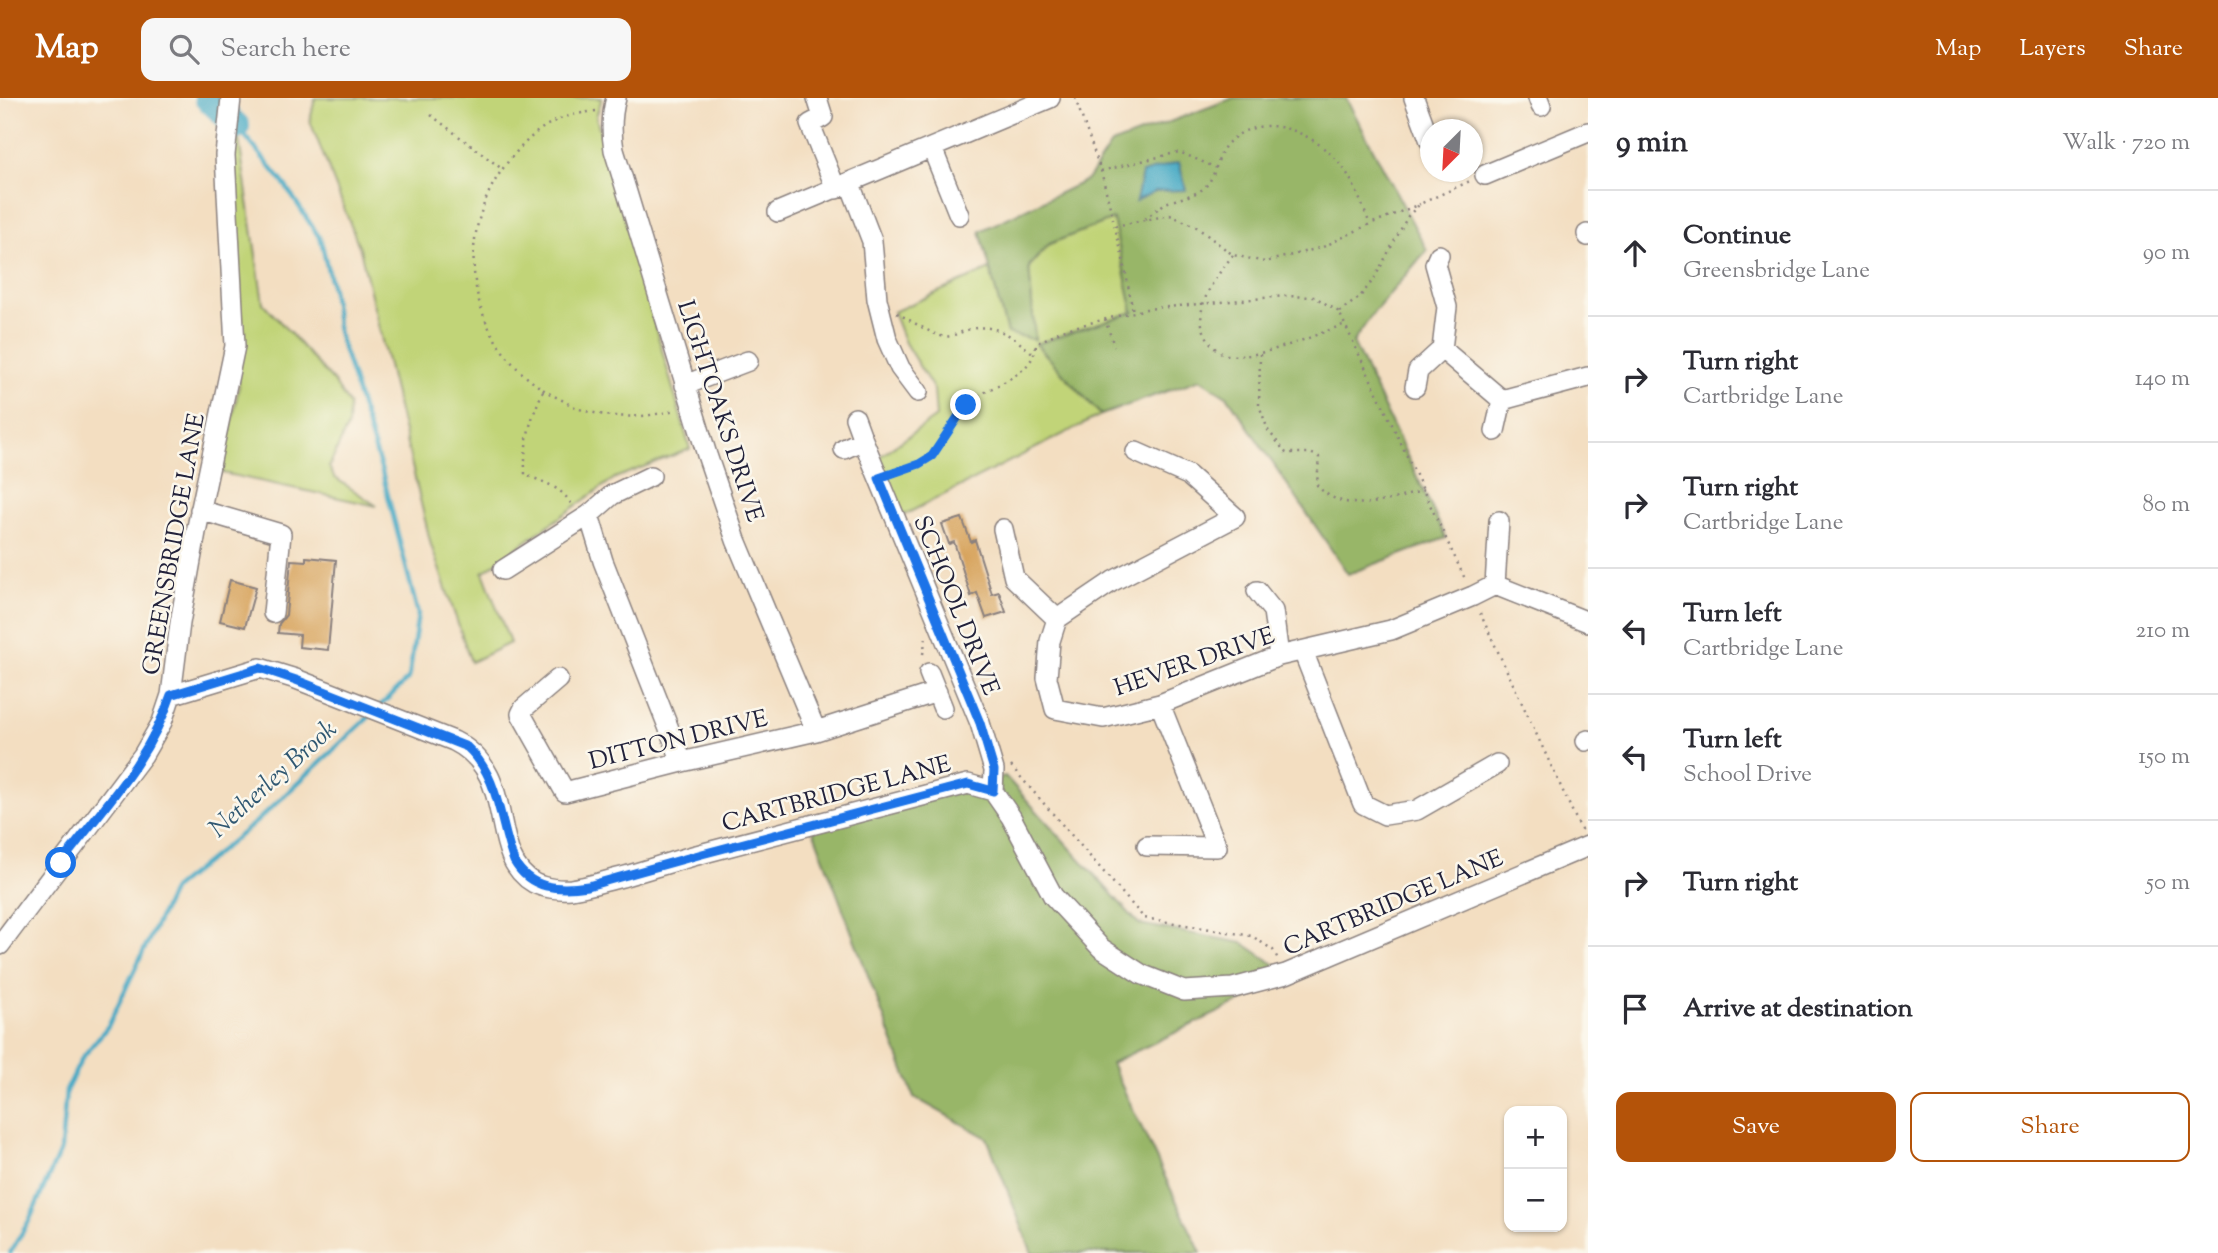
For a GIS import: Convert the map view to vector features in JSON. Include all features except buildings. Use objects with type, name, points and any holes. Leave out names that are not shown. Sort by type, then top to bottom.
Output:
[{"type":"street","name":"GREENSBRIDGE LANE","points":[[0,945],[143,755],[162,722],[171,695],[180,623],[200,510],[235,346],[225,141],[231,98]]},
{"type":"street","points":[[817,98],[823,117],[810,124],[872,241],[879,305],[887,340],[900,368],[918,392]]},
{"type":"street","points":[[778,212],[1050,98]]},
{"type":"street","points":[[1414,98],[1422,119]]},
{"type":"street","name":"LIGHTOAKS DRIVE","points":[[615,103],[611,132],[614,150],[685,385],[736,540],[816,731]]},
{"type":"street","points":[[1485,174],[1588,132]]},
{"type":"street","points":[[932,148],[960,215]]},
{"type":"street","points":[[1415,387],[1418,372],[1442,349],[1447,307],[1434,264],[1439,255]]},
{"type":"street","points":[[1442,349],[1502,400]]},
{"type":"street","points":[[685,385],[748,361]]},
{"type":"street","points":[[1502,400],[1588,377]]},
{"type":"street","points":[[1495,431],[1502,400]]},
{"type":"street","name":"SCHOOL DRIVE","points":[[855,418],[980,723],[994,770],[993,791]]},
{"type":"street","points":[[844,449],[863,440]]},
{"type":"street","points":[[1003,529],[1014,578],[1057,619],[1113,581],[1235,517],[1188,475],[1136,452]]},
{"type":"street","points":[[503,570],[585,518],[612,495],[651,476]]},
{"type":"street","points":[[200,510],[281,534],[273,613]]},
{"type":"street","points":[[585,518],[682,762]]},
{"type":"street","points":[[1499,521],[1494,585],[1588,622]]},
{"type":"street","name":"HEVER DRIVE","points":[[1057,619],[1050,641],[1047,678],[1055,709],[1103,718],[1160,704],[1279,656],[1391,630],[1494,585]]},
{"type":"street","points":[[1257,591],[1273,611],[1279,656]]},
{"type":"street","points":[[1303,651],[1363,804],[1385,815],[1417,810],[1497,764]]},
{"type":"street","name":"CARTBRIDGE LANE","points":[[171,695],[260,668],[467,747],[479,758],[495,790],[509,849],[521,873],[535,883],[556,888],[588,886],[968,784],[993,791],[1011,817],[1054,896],[1101,948],[1140,974],[1184,991],[1233,988],[1286,974],[1586,841]]},
{"type":"street","name":"DITTON DRIVE","points":[[558,679],[520,714],[565,792],[940,700],[929,673]]},
{"type":"street","points":[[1147,846],[1217,846],[1160,704]]},
{"type":"path","points":[[1075,98],[1101,171],[1133,312]]},
{"type":"path","points":[[615,103],[548,122],[502,169],[475,229],[473,261],[476,295],[490,332],[511,364],[543,391],[583,411],[621,418],[656,415],[692,406]]},
{"type":"path","points":[[431,115],[502,169]]},
{"type":"path","points":[[1144,221],[1163,205],[1205,188],[1217,169],[1225,146],[1242,132],[1267,124],[1298,132],[1322,147],[1348,174],[1370,224]]},
{"type":"path","points":[[1101,171],[1179,152],[1217,169]]},
{"type":"path","points":[[1115,226],[1170,215],[1195,226],[1233,255],[1265,262],[1323,247],[1485,174]]},
{"type":"path","points":[[1339,312],[1359,298],[1374,279],[1408,216],[1420,204]]},
{"type":"path","points":[[1233,255],[1219,273],[1204,303],[1201,323],[1209,343],[1222,354],[1260,354],[1345,324]]},
{"type":"path","points":[[879,478],[919,464],[932,456],[966,405],[989,387],[1029,365],[1035,355],[1036,344],[1062,330],[1133,312],[1284,296],[1315,297],[1339,312],[1345,324],[1586,841]]},
{"type":"path","points":[[879,305],[940,335],[950,337],[988,326],[1007,333],[1035,355]]},
{"type":"path","points":[[1105,319],[1114,346]]},
{"type":"path","points":[[1260,354],[1259,405],[1268,430],[1286,453],[1310,453],[1319,457],[1317,485],[1326,495],[1341,502],[1363,503],[1400,498],[1424,491]]},
{"type":"path","points":[[543,391],[531,417],[524,447],[524,475],[549,484],[585,518]]},
{"type":"path","points":[[1009,764],[1144,918],[1252,936],[1273,950]]},
{"type":"green space","points":[[315,98],[602,98],[596,117],[690,449],[615,478],[483,572],[510,643],[471,662],[431,545],[360,249],[310,121]]},
{"type":"green space","points":[[1233,98],[1346,98],[1427,250],[1375,311],[1353,342],[1446,538],[1348,574],[1228,397],[1200,379],[1101,415],[1036,344],[1133,312],[1113,219],[1049,244],[1029,266],[1035,340],[1007,333],[980,231],[1087,180],[1111,144]]},
{"type":"green space","points":[[237,126],[263,303],[334,382],[349,405],[348,425],[329,467],[334,477],[377,506],[222,473],[239,386],[227,185]]},
{"type":"green space","points":[[1113,219],[1133,312],[1036,344],[1101,415],[896,519],[872,462],[936,417],[934,390],[905,343],[893,312],[990,269],[1007,333],[1035,339],[1029,267],[1049,244]]},
{"type":"green space","points":[[1005,776],[1139,924],[1243,943],[1280,968],[1272,987],[1111,1063],[1201,1253],[1032,1253],[987,1138],[914,1097],[810,822]]},
{"type":"water","points":[[1179,162],[1186,190],[1155,191],[1136,201],[1142,173]]},
{"type":"waterway","points":[[207,98],[237,126]]},
{"type":"waterway","name":"Netherley Brook","points":[[237,126],[285,185],[321,240],[338,332],[382,472],[418,614],[409,678],[380,706]]},
{"type":"waterway","name":"Netherley Brook","points":[[10,1253],[29,1221],[61,1149],[66,1091],[82,1058],[108,1026],[173,889],[256,822],[371,715]]},
{"type":"route","points":[[61,863],[143,755],[162,722],[171,695],[260,668],[467,747],[488,771],[514,861],[521,873],[545,887],[569,889],[588,886],[968,784],[993,791],[994,770],[980,723],[879,478],[919,464],[932,456],[966,405]]}]
